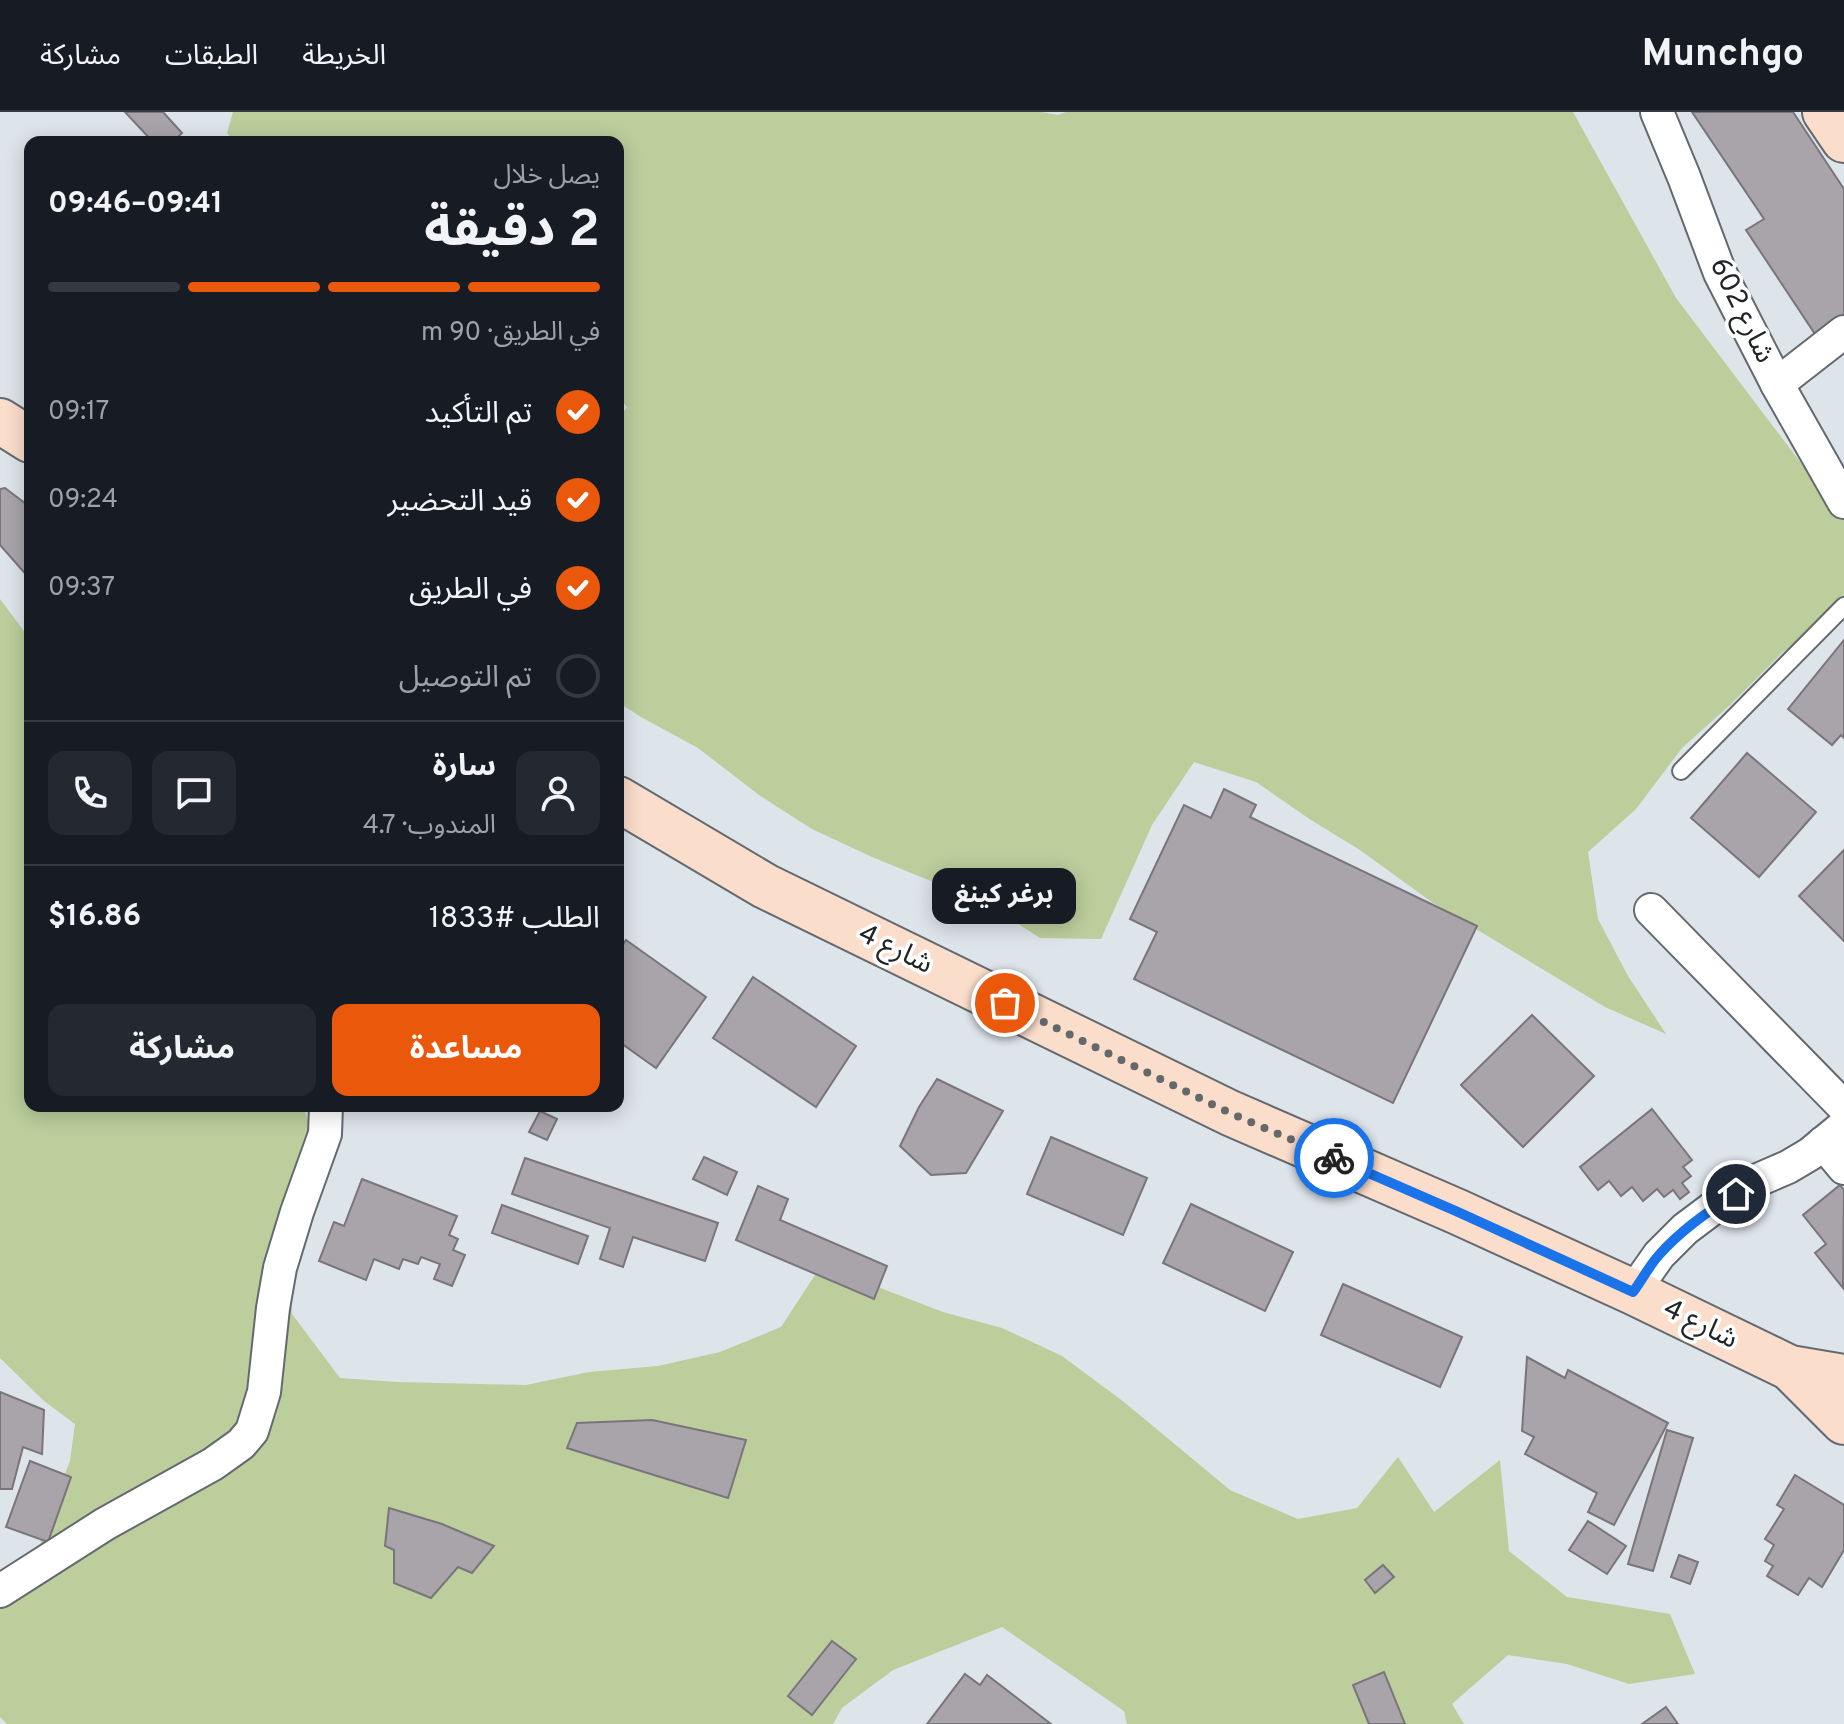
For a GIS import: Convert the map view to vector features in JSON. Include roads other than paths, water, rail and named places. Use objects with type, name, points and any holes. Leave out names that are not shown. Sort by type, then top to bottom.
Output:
[{"type":"main road","points":[[1825,112],[1844,140]]},
{"type":"main road","points":[[0,421],[24,436]]},
{"type":"main road","name":"شارع 4","points":[[624,803],[765,886],[1230,1113],[1458,1212],[1790,1368],[1844,1377]]},
{"type":"main road","name":"شارع 4","points":[[1790,1368],[1844,1422]]},
{"type":"street","name":"شارع 602","points":[[1657,112],[1720,273],[1777,384],[1844,502]]},
{"type":"street","points":[[1777,384],[1844,332]]},
{"type":"street","points":[[1651,910],[1844,1107]]},
{"type":"street","points":[[0,1591],[105,1524],[213,1464],[241,1444],[252,1431],[264,1392],[280,1268],[325,1134],[326,1112]]},
{"type":"street","points":[[1633,1292],[1659,1255],[1685,1229],[1758,1180],[1810,1154],[1834,1134],[1844,1168]]},
{"type":"lane","points":[[1681,771],[1844,606]]},
{"type":"place","name":"برغر كينغ","points":[[1005,1003]]}]
